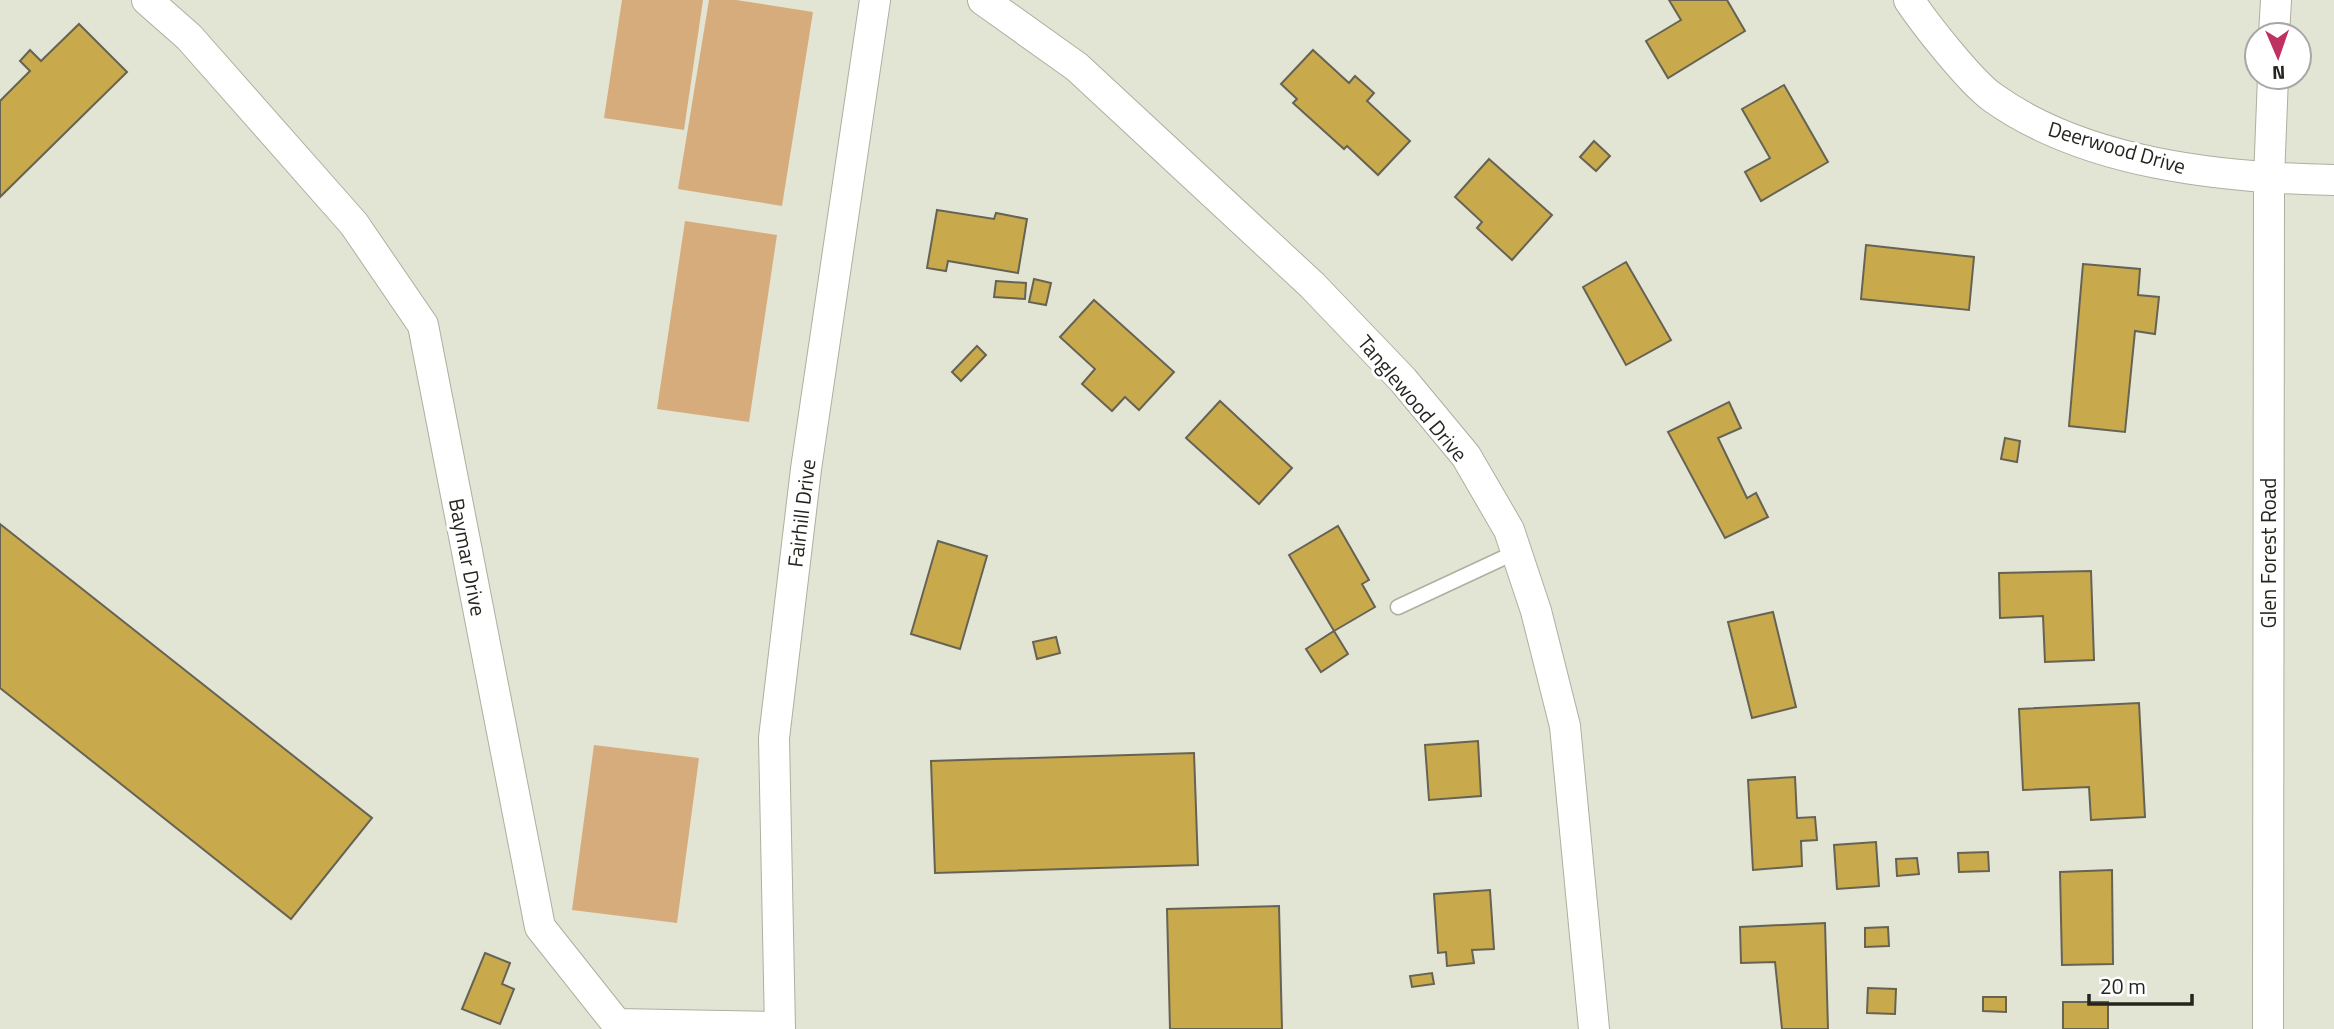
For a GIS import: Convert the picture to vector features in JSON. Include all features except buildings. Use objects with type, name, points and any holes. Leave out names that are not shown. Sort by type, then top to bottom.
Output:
[{"type":"street","name":"Baymar Drive","points":[[147,0],[189,37],[354,224],[423,325],[540,927],[617,1024],[779,1028]]},
{"type":"street","name":"Fairhill Drive","points":[[779,1028],[774,738],[806,469],[875,0]]},
{"type":"street","name":"Tanglewood Drive","points":[[982,0],[1077,67],[1312,285],[1403,380],[1466,456],[1509,530],[1536,611],[1565,726],[1594,1029]]},
{"type":"street","name":"Deerwood Drive","points":[[1909,0],[1990,96],[2045,128],[2169,167],[2269,179],[2334,180]]},
{"type":"street","points":[[2275,21],[2276,0]]},
{"type":"street","name":"Glen Forest Road","points":[[2267,1029],[2269,179],[2272,91]]},
{"type":"lane","points":[[1398,607],[1516,552]]},
{"type":"shaded area","points":[[622,0],[703,0],[684,130],[604,118]]},
{"type":"shaded area","points":[[709,0],[736,0],[813,12],[782,206],[678,189]]},
{"type":"shaded area","points":[[685,221],[777,235],[749,422],[657,409]]},
{"type":"shaded area","points":[[594,745],[699,758],[677,923],[572,910]]}]
